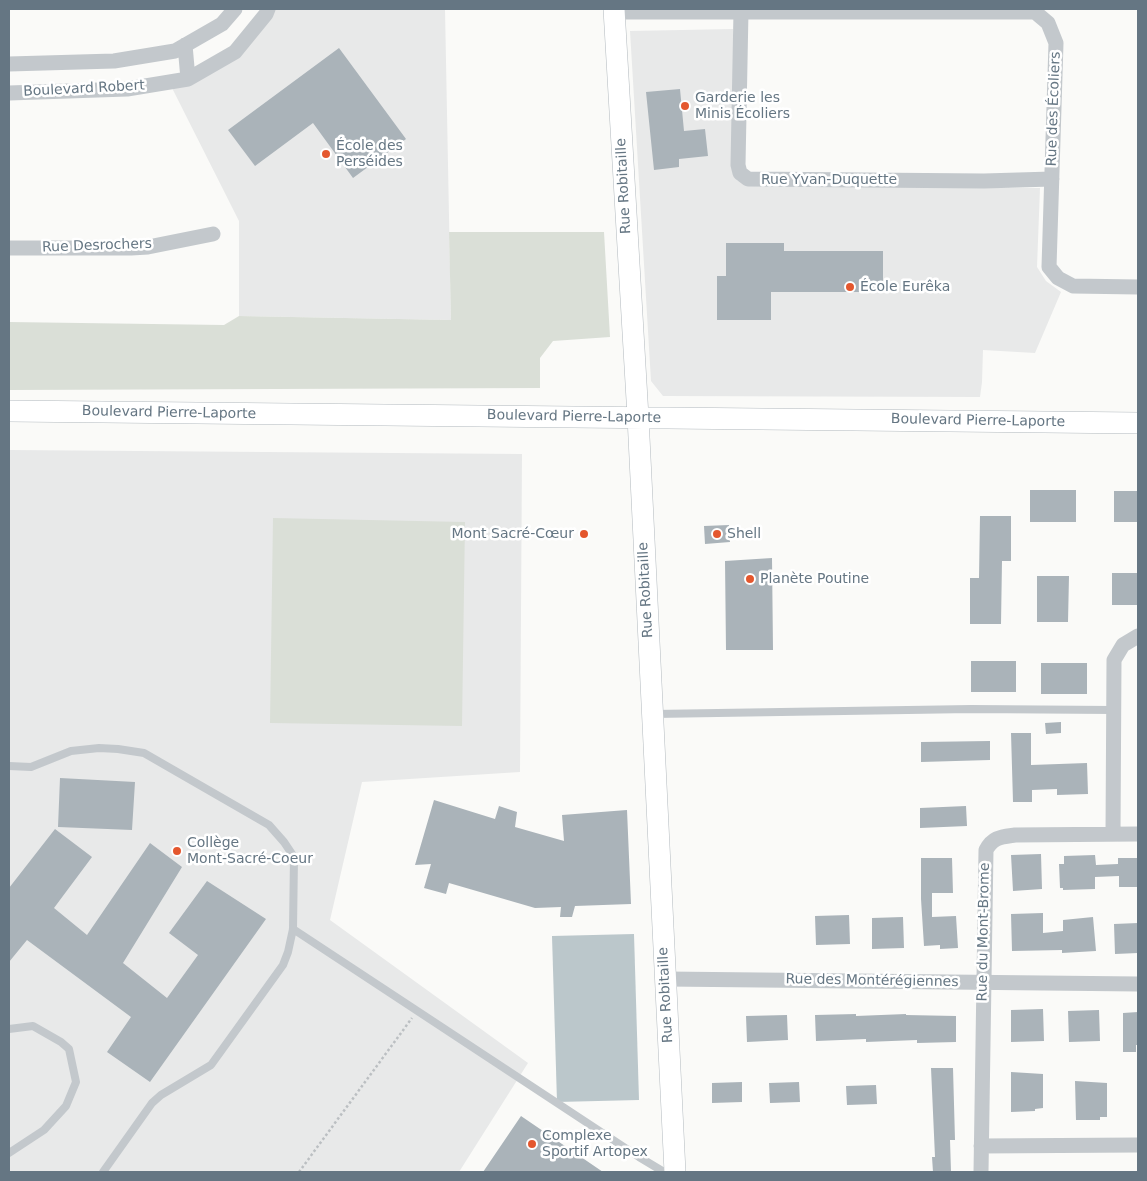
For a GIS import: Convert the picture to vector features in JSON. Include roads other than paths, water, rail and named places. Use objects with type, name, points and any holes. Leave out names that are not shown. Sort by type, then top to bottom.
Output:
[{"type":"street","name":"Boulevard Robert","points":[[9,64],[114,61],[175,51],[184,44],[222,24],[234,9]]},
{"type":"street","name":"Boulevard Robert","points":[[9,94],[126,89],[188,79],[235,52],[268,9]]},
{"type":"street","name":"Rue des Écoliers","points":[[614,10],[1035,12],[1048,23],[1056,43],[1049,267],[1058,278],[1073,286],[1138,287]]},
{"type":"street","name":"Rue Robitaille","points":[[614,10],[638,417],[675,1172]]},
{"type":"street","name":"Rue Yvan-Duquette","points":[[740,11],[738,165],[740,173],[748,180],[984,181],[1052,179]]},
{"type":"street","points":[[184,44],[188,79]]},
{"type":"street","name":"Rue Desrochers","points":[[9,248],[148,247],[213,234]]},
{"type":"street","name":"Boulevard Pierre-Laporte","points":[[9,411],[1138,423]]},
{"type":"street","points":[[1113,833],[1114,660],[1123,645],[1138,636]]},
{"type":"street","name":"Rue du Mont-Brome","points":[[981,1172],[984,862],[986,850],[990,842],[1015,835],[1138,834]]},
{"type":"street","name":"Rue des Montérégiennes","points":[[666,979],[1138,984]]},
{"type":"street","points":[[981,1146],[1138,1145]]},
{"type":"lane","points":[[652,714],[971,709],[1113,710]]},
{"type":"lane","points":[[9,766],[31,766],[71,751],[99,748],[144,753],[269,826],[284,842],[294,857],[293,929],[283,965],[211,1064],[161,1095],[152,1103],[102,1172]]},
{"type":"lane","points":[[293,929],[630,1152],[664,1172]]},
{"type":"lane","points":[[9,1028],[34,1026],[61,1042],[69,1049],[76,1082],[66,1106],[44,1130],[9,1153]]},
{"type":"place","name":"Garderie les Minis Écoliers","points":[[685,106]]},
{"type":"place","name":"École des Perséides","points":[[326,154]]},
{"type":"place","name":"École Eurêka","points":[[850,287]]},
{"type":"place","name":"Mont Sacré-Cœur","points":[[584,534]]},
{"type":"place","name":"Shell","points":[[717,534]]},
{"type":"place","name":"Planète Poutine","points":[[750,579]]},
{"type":"place","name":"Collège Mont-Sacré-Coeur","points":[[177,851]]},
{"type":"place","name":"Complexe Sportif Artopex","points":[[532,1144]]}]
